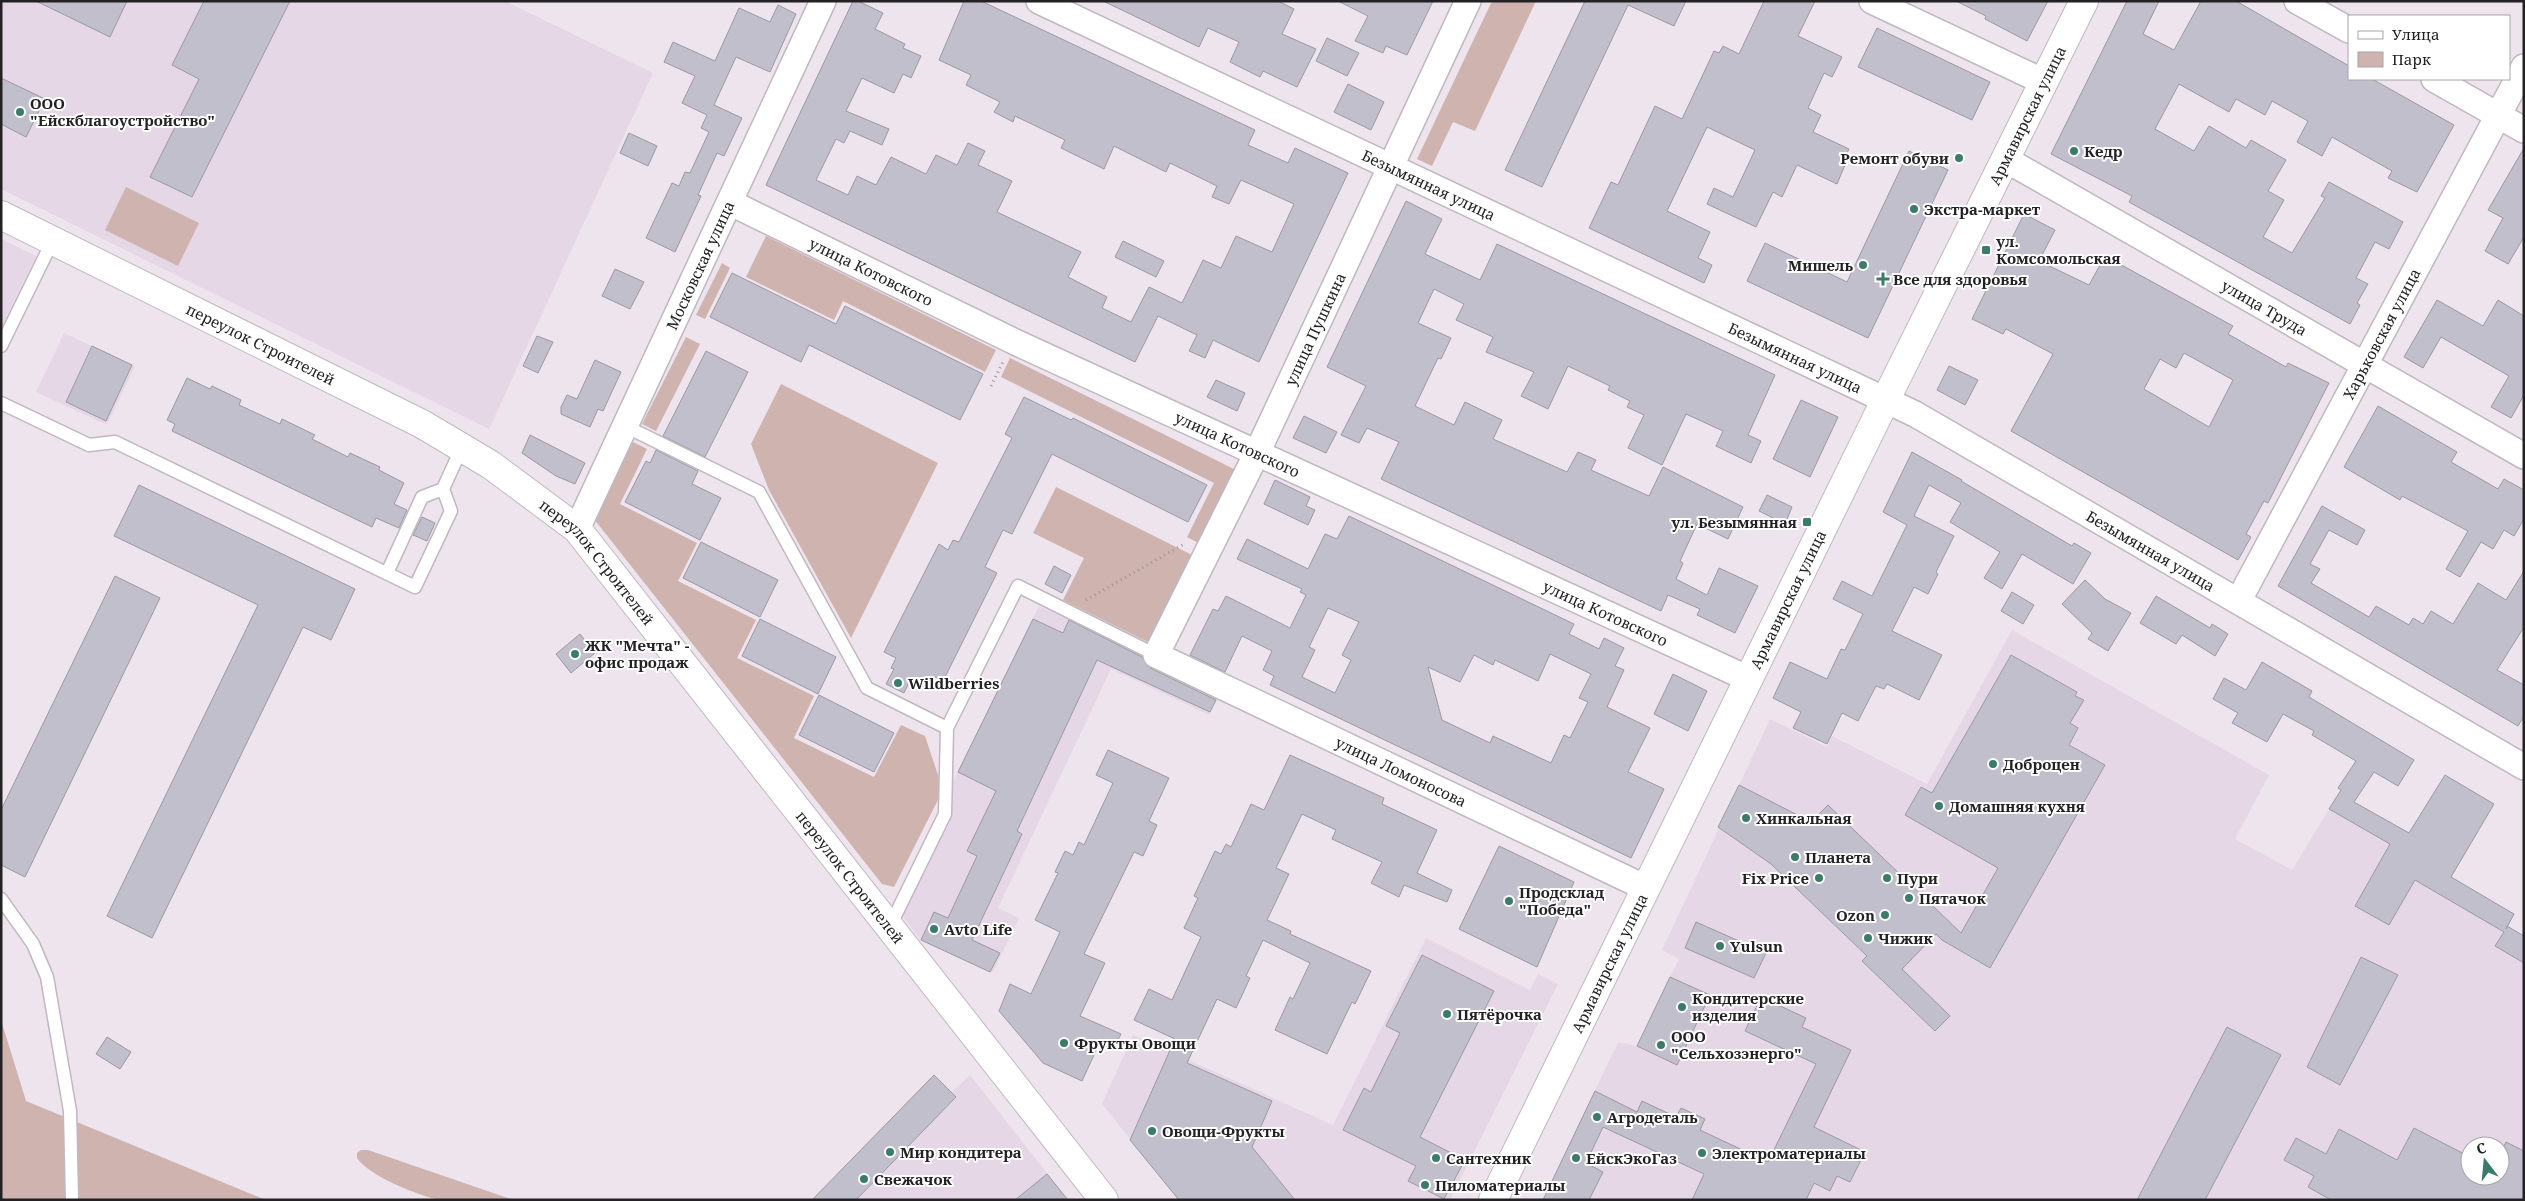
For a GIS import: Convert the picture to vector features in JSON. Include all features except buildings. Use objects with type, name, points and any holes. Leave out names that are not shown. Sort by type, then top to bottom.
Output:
[{"type":"street","name":"Московская улица","points":[[577,529],[731,203],[823,1]]},
{"type":"street","name":"Безымянная улица","points":[[1039,1],[1886,399],[2239,600],[2524,767]]},
{"type":"street","points":[[1872,1],[2044,82]]},
{"type":"street","name":"Армавирская улица","points":[[1493,1200],[1886,399],[2084,1]]},
{"type":"street","points":[[2297,1],[2348,29]]},
{"type":"street","name":"улица Пушкина","points":[[1156,655],[1257,453],[1464,2]]},
{"type":"street","name":"Харьковская улица","points":[[2239,600],[2524,67]]},
{"type":"street","points":[[2436,80],[2524,130]]},
{"type":"street","name":"улица Труда","points":[[2005,160],[2524,456]]},
{"type":"street","name":"улица Котовского","points":[[731,203],[1013,341],[1749,679]]},
{"type":"street","name":"переулок Строителей","points":[[1,214],[422,424],[491,465],[577,529],[1104,1200]]},
{"type":"street","name":"улица Ломоносова","points":[[1156,655],[1646,888]]},
{"type":"lane","points":[[1,346],[53,240]]},
{"type":"lane","points":[[1,403],[89,445],[116,442],[415,587],[451,511],[443,490],[462,447]]},
{"type":"lane","points":[[626,426],[759,492],[867,688],[947,728]]},
{"type":"lane","points":[[387,573],[422,497],[443,490]]},
{"type":"lane","points":[[890,926],[945,814],[947,728],[1018,586],[1156,655]]},
{"type":"lane","points":[[1,899],[33,944],[47,977],[70,1111],[72,1200]]},
{"type":"path","points":[[1068,611],[1184,544]]},
{"type":"shaded area","points":[[1,1],[505,1],[653,73],[489,429],[1,189]]},
{"type":"shaded area","points":[[1,239],[36,256],[1,328]]},
{"type":"shaded area","points":[[64,333],[135,366],[107,425],[36,392]]},
{"type":"shaded area","points":[[1039,606],[1220,691],[1209,715],[1111,669],[998,908],[1019,918],[993,972],[990,972],[921,940],[893,904]]},
{"type":"shaded area","points":[[2012,630],[2269,775],[2235,839],[2292,870],[2329,809],[2514,914],[2507,926],[2524,936],[2524,1200],[1543,1200],[1618,1042],[1637,1046],[1679,959],[1662,950],[1770,719],[1827,747],[1832,736],[1927,784]]},
{"type":"shaded area","points":[[1426,938],[1530,990],[1538,974],[1558,984],[1450,1200],[1179,1200],[1102,1104],[1133,1035],[1333,1125]]},
{"type":"shaded area","points":[[934,1075],[952,1092],[970,1075],[1068,1200],[812,1200]]},
{"type":"green space","points":[[1492,1],[1536,1],[1475,131],[1453,122],[1432,166],[1417,159]]},
{"type":"green space","points":[[126,187],[199,223],[178,266],[105,230]]},
{"type":"green space","points":[[766,236],[996,350],[985,372],[843,301],[834,320],[746,277]]},
{"type":"green space","points":[[722,263],[730,268],[705,319],[696,315]]},
{"type":"green space","points":[[686,337],[700,344],[656,431],[642,424]]},
{"type":"green space","points":[[1010,358],[1240,472],[1204,546],[1187,537],[1214,483],[1001,377]]},
{"type":"green space","points":[[781,384],[938,463],[851,638],[769,490],[751,444]]},
{"type":"green space","points":[[633,442],[647,449],[620,504],[697,543],[678,581],[756,620],[737,658],[814,696],[794,738],[874,777],[901,725],[925,736],[943,790],[894,887],[882,884],[594,519]]},
{"type":"green space","points":[[1056,487],[1200,559],[1156,646],[1063,600],[1084,558],[1033,533]]},
{"type":"green space","points":[[1,1020],[26,1101],[266,1200],[1,1200]]},
{"type":"green space","points":[[361,1150],[368,1150],[514,1200],[440,1200],[420,1194],[372,1172],[357,1158],[357,1153]]},
{"type":"place","name":"ООО \"Ейскблагоустройство\"","points":[[20,112]]},
{"type":"place","name":"Кедр","points":[[2074,151]]},
{"type":"place","name":"Ремонт обуви","points":[[1959,158]]},
{"type":"place","name":"Экстра-маркет","points":[[1914,209]]},
{"type":"place","name":"ул. Комсомольская","points":[[1986,250]]},
{"type":"place","name":"Мишель","points":[[1863,265]]},
{"type":"place","name":"Все для здоровья","points":[[1883,279]]},
{"type":"place","name":"ул. Безымянная","points":[[1807,522]]},
{"type":"place","name":"ЖК \"Мечта\" - офис продаж","points":[[575,654]]},
{"type":"place","name":"Wildberries","points":[[898,683]]},
{"type":"place","name":"Доброцен","points":[[1993,764]]},
{"type":"place","name":"Домашняя кухня","points":[[1939,806]]},
{"type":"place","name":"Хинкальная","points":[[1746,818]]},
{"type":"place","name":"Планета","points":[[1795,857]]},
{"type":"place","name":"Fix Price","points":[[1819,878]]},
{"type":"place","name":"Пури","points":[[1887,878]]},
{"type":"place","name":"Пятачок","points":[[1909,898]]},
{"type":"place","name":"Продсклад \"Победа\"","points":[[1509,901]]},
{"type":"place","name":"Ozon","points":[[1885,915]]},
{"type":"place","name":"Avto Life","points":[[934,929]]},
{"type":"place","name":"Чижик","points":[[1868,938]]},
{"type":"place","name":"Yulsun","points":[[1720,946]]},
{"type":"place","name":"Кондитерские изделия","points":[[1682,1007]]},
{"type":"place","name":"Пятёрочка","points":[[1447,1014]]},
{"type":"place","name":"Фрукты Овощи","points":[[1064,1043]]},
{"type":"place","name":"ООО \"Сельхозэнерго\"","points":[[1661,1045]]},
{"type":"place","name":"Агродеталь","points":[[1597,1117]]},
{"type":"place","name":"Овощи-Фрукты","points":[[1152,1131]]},
{"type":"place","name":"Мир кондитера","points":[[890,1152]]},
{"type":"place","name":"Электроматериалы","points":[[1702,1153]]},
{"type":"place","name":"Сантехник","points":[[1436,1158]]},
{"type":"place","name":"ЕйскЭкоГаз","points":[[1576,1158]]},
{"type":"place","name":"Свежачок","points":[[864,1179]]},
{"type":"place","name":"Пиломатериалы","points":[[1425,1185]]}]
